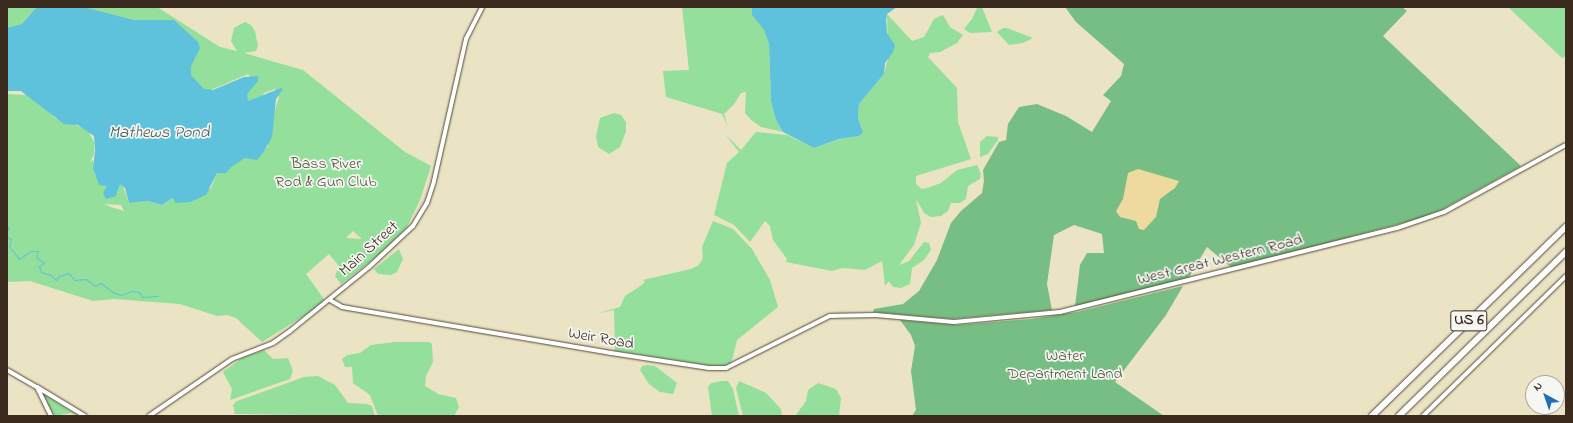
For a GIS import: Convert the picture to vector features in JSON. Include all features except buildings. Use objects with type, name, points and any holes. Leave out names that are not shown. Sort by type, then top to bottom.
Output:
[{"type":"highway","name":"US 6","points":[[1372,416],[1566,227]]},
{"type":"highway","name":"US 6","points":[[1399,416],[1566,252]]},
{"type":"street","name":"Main Street","points":[[149,416],[232,359],[273,343],[330,300],[406,233],[422,212],[434,181],[466,39],[482,7]]},
{"type":"street","name":"West Great Western Road","points":[[860,315],[968,322],[1050,314],[1092,305],[1423,220],[1456,205],[1566,145]]},
{"type":"street","points":[[1423,416],[1566,276]]},
{"type":"street","name":"Weir Road","points":[[330,300],[342,307],[611,353],[719,369],[737,364],[824,318],[839,315],[860,315]]},
{"type":"street","points":[[7,370],[85,416]]},
{"type":"street","points":[[37,387],[51,416]]},
{"type":"green space","name":"Bass River Rod & Gun Club","points":[[7,7],[157,7],[220,47],[237,51],[231,41],[234,28],[245,22],[251,25],[255,31],[258,46],[256,51],[244,53],[303,70],[405,152],[431,166],[420,200],[407,227],[383,252],[341,284],[335,276],[339,266],[329,254],[306,274],[326,302],[262,342],[236,318],[227,315],[217,316],[180,304],[114,299],[93,301],[30,281],[7,282],[7,94],[27,95],[38,101],[55,118],[87,129],[94,142],[94,154],[90,162],[93,160],[95,175],[107,186],[106,191],[118,193],[118,185],[122,184],[129,203],[148,201],[162,205],[172,198],[174,201],[211,188],[217,173],[245,158],[261,154],[268,146],[268,134],[279,97],[275,89],[264,93],[250,112],[244,96],[253,80],[248,74],[206,92],[127,20],[44,11],[28,17],[19,30],[7,34]],"holes":[[[104,204],[121,205],[124,211],[111,207]],[[353,231],[362,239],[346,238]]]},
{"type":"green space","points":[[682,7],[752,7],[752,15],[764,30],[769,44],[771,101],[776,120],[783,132],[761,127],[751,120],[745,113],[746,92],[741,93],[735,103],[724,114],[728,127],[722,114],[666,97],[663,71],[689,70]]},
{"type":"green space","points":[[982,7],[992,32],[970,33],[964,29],[972,19],[977,8]]},
{"type":"green space","points":[[1065,7],[1402,7],[1407,11],[1383,36],[1521,166],[1443,209],[1418,219],[1232,268],[1207,247],[1188,279],[1075,306],[1080,265],[1087,253],[1104,253],[1102,234],[1074,225],[1054,235],[1047,284],[1052,310],[952,319],[873,312],[874,309],[903,304],[919,291],[937,260],[951,223],[961,211],[982,193],[984,181],[983,170],[999,142],[1006,140],[1008,124],[1019,107],[1037,104],[1066,116],[1092,132],[1111,101],[1103,95],[1121,76],[1124,64],[1076,22]]},
{"type":"green space","points":[[1508,7],[1566,7],[1566,56],[1562,58]]},
{"type":"green space","points":[[887,14],[912,41],[924,37],[934,19],[943,15],[950,27],[963,35],[957,43],[940,52],[930,53],[928,57],[957,88],[958,122],[971,159],[916,176],[916,184],[922,189],[927,188],[941,183],[957,170],[977,165],[981,174],[980,179],[968,186],[966,199],[960,203],[951,203],[948,211],[941,216],[931,217],[924,213],[916,199],[921,223],[914,245],[899,265],[909,261],[924,242],[929,243],[931,250],[924,260],[912,268],[910,284],[901,288],[893,287],[889,281],[885,286],[882,261],[865,270],[842,268],[832,271],[786,262],[787,259],[773,240],[770,226],[765,221],[750,242],[734,225],[714,215],[727,163],[739,152],[725,134],[741,150],[756,132],[787,135],[814,148],[840,139],[859,136],[862,128],[858,118],[859,104],[884,74],[888,58]]},
{"type":"green space","points":[[1003,28],[1007,28],[1033,38],[1023,43],[1009,45],[997,32]]},
{"type":"green space","points":[[614,113],[621,115],[626,122],[626,131],[620,147],[609,154],[598,147],[596,137],[600,118]]},
{"type":"green space","points":[[987,136],[998,137],[998,140],[988,154],[980,157],[980,142]]},
{"type":"green space","points":[[713,221],[733,229],[752,249],[770,280],[778,307],[737,340],[730,364],[723,366],[710,366],[615,351],[614,310],[596,314],[620,307],[625,296],[645,282],[643,280],[691,269],[699,265],[703,258],[702,247]]},
{"type":"green space","points":[[399,249],[403,259],[397,272],[391,275],[378,274],[374,269]]},
{"type":"green space","name":"Water Department Land","points":[[1183,286],[1166,315],[1115,382],[1164,416],[912,416],[916,410],[911,371],[915,346],[911,335],[900,320],[957,325],[1031,319],[1077,312]]},
{"type":"green space","points":[[395,342],[429,342],[432,344],[433,362],[426,376],[425,386],[438,394],[456,398],[459,407],[454,416],[378,416],[370,395],[353,383],[352,367],[345,367],[342,359],[347,355],[360,353],[371,345]]},
{"type":"green space","points":[[264,350],[273,359],[288,358],[293,371],[290,379],[230,400],[232,389],[223,372],[242,358]]},
{"type":"green space","points":[[642,366],[655,366],[677,383],[673,394],[660,392],[649,384],[640,370]]},
{"type":"green space","points":[[318,376],[335,385],[348,403],[367,404],[372,406],[375,416],[235,414],[233,405],[237,401],[304,377]]},
{"type":"green space","points":[[728,381],[733,389],[739,416],[712,416],[708,387],[711,383]]},
{"type":"green space","points":[[739,381],[766,393],[781,409],[782,416],[743,416],[736,388]]},
{"type":"green space","points":[[818,383],[836,389],[841,398],[839,416],[795,416],[806,401],[808,390]]},
{"type":"green space","points":[[43,393],[79,416],[71,413],[54,416],[40,394]]},
{"type":"sand","points":[[1138,169],[1179,181],[1175,188],[1160,199],[1156,217],[1144,230],[1139,229],[1136,221],[1120,217],[1116,211],[1123,199],[1128,173]]},
{"type":"water","name":"Mathews Pond","points":[[37,7],[84,7],[133,20],[174,20],[198,42],[200,48],[191,66],[191,75],[204,89],[213,90],[244,77],[258,76],[258,81],[247,94],[248,101],[281,88],[283,89],[276,99],[272,137],[263,153],[257,160],[245,158],[231,167],[226,173],[217,173],[206,195],[190,202],[176,203],[172,198],[162,205],[148,201],[129,203],[125,188],[120,184],[116,196],[106,199],[103,193],[107,186],[99,185],[93,168],[95,151],[94,136],[78,125],[64,124],[21,91],[7,91],[7,28],[22,24]]},
{"type":"water","points":[[752,7],[897,7],[887,14],[886,21],[887,33],[895,45],[893,52],[885,63],[884,74],[859,104],[858,118],[863,132],[859,136],[839,139],[814,148],[783,132],[776,120],[771,101],[769,44],[764,30],[752,15]]},
{"type":"waterway","points":[[7,227],[9,228],[7,230]]},
{"type":"waterway","points":[[7,237],[11,239],[9,246],[19,259],[31,251],[38,251],[36,257],[44,263],[39,266],[41,272],[51,275],[56,280],[59,276],[69,273],[74,280],[86,279],[95,286],[101,283],[114,293],[121,295],[132,291],[139,292],[142,297],[158,296]]}]
